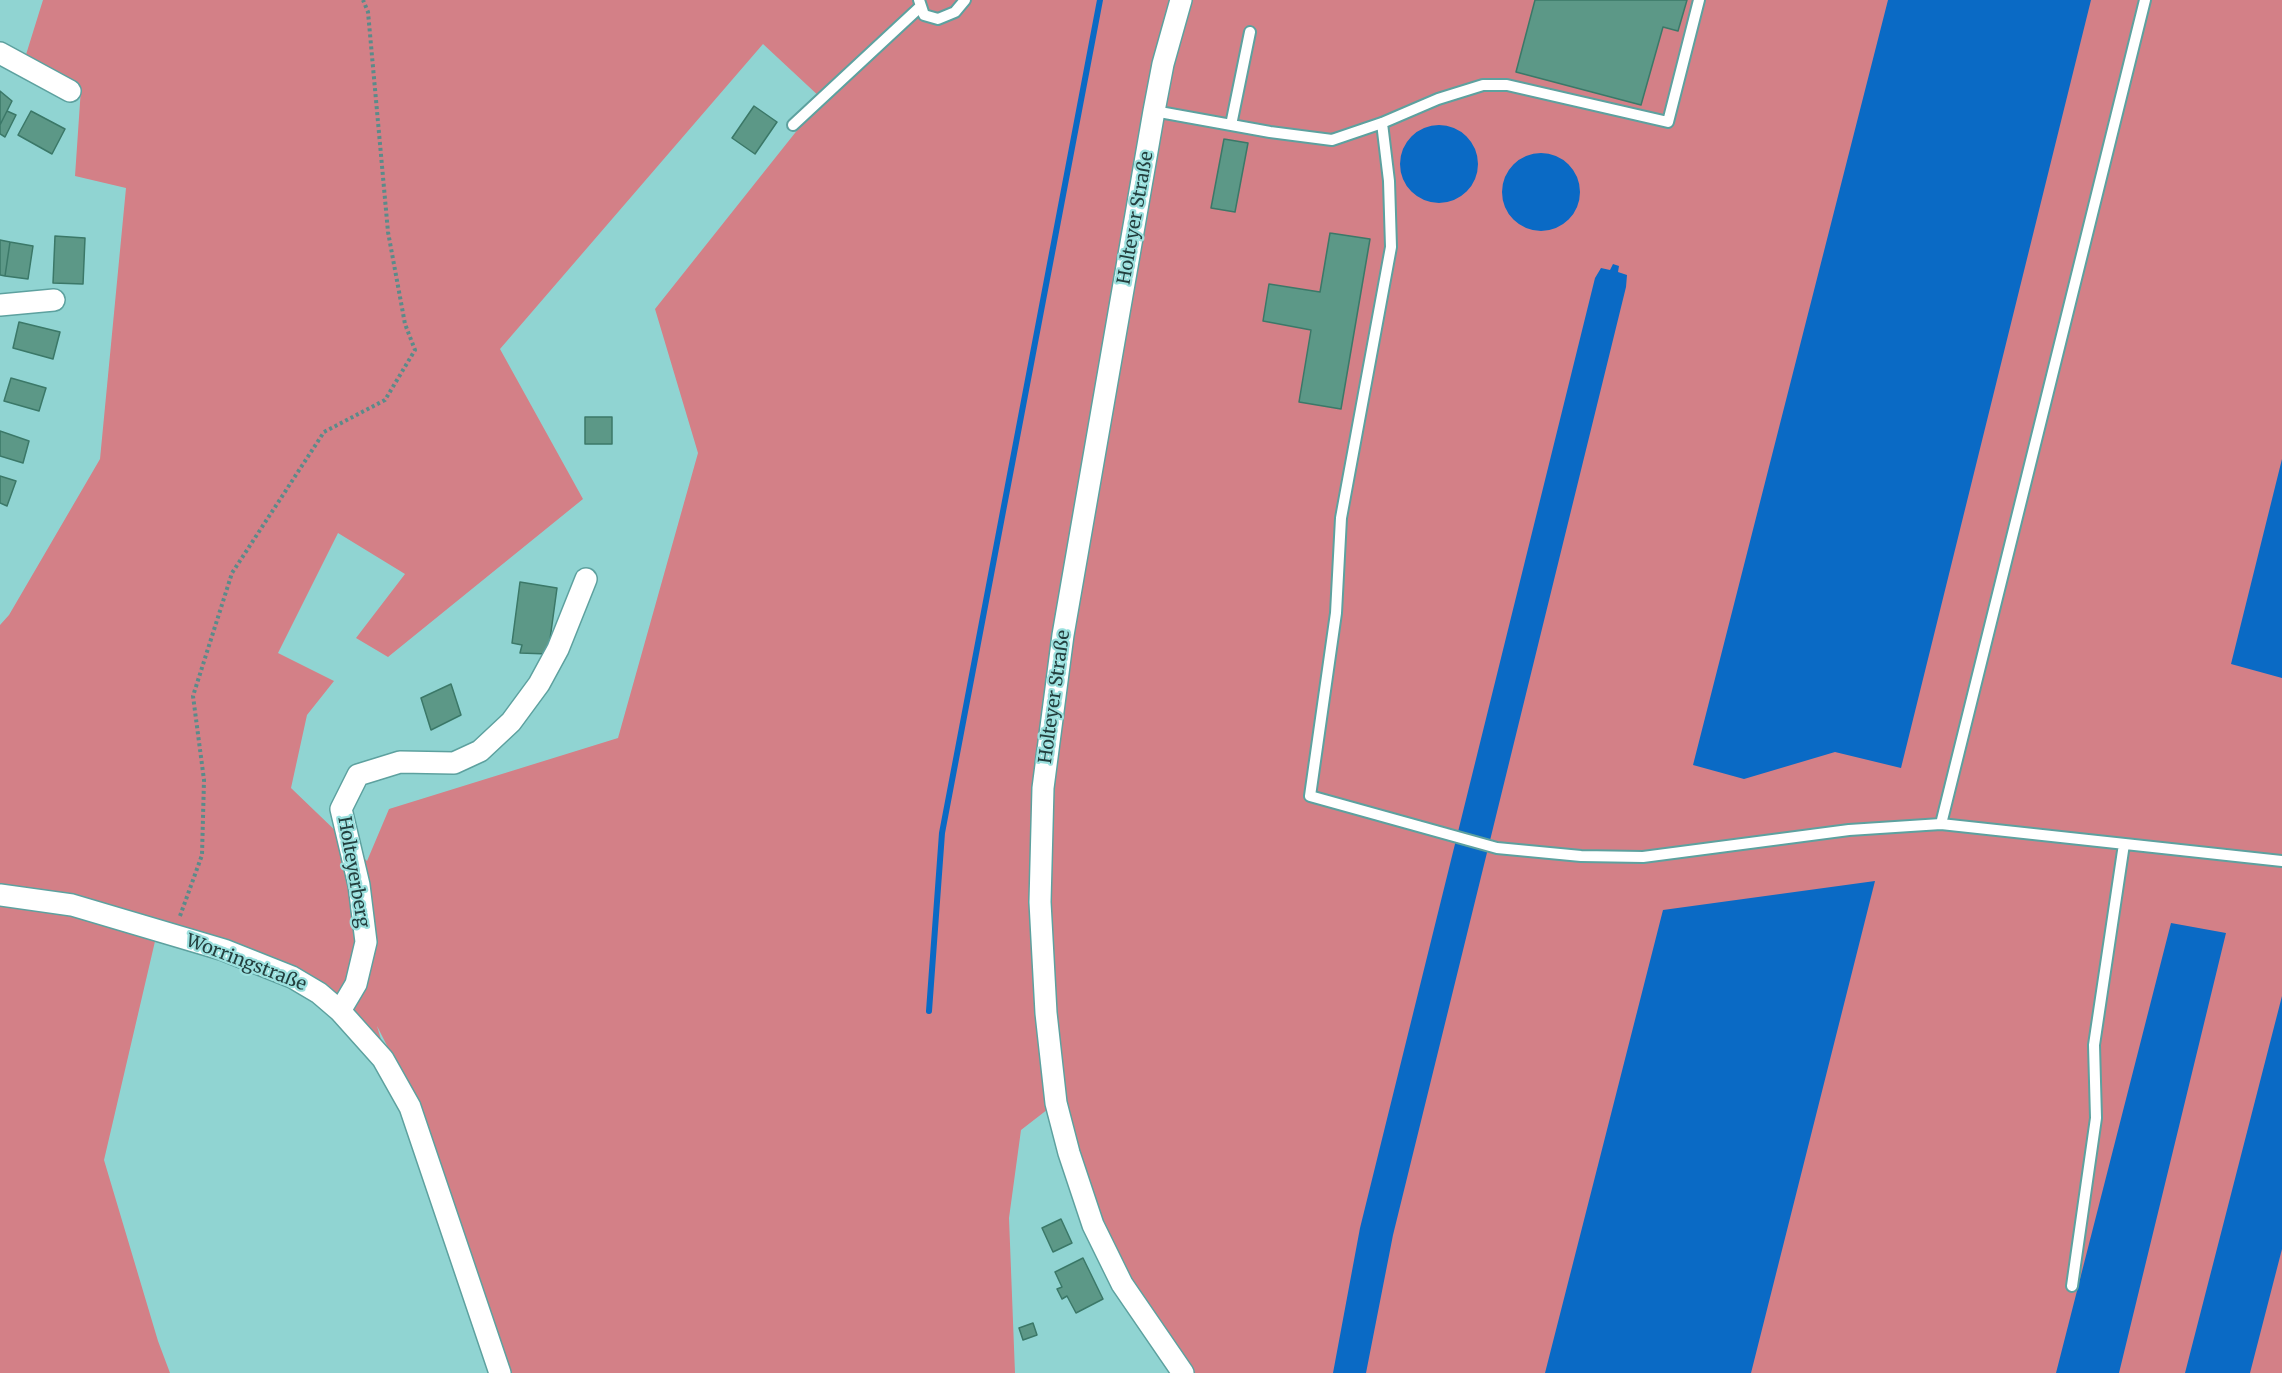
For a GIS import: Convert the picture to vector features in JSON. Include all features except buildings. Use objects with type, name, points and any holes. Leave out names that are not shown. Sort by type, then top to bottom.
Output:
[{"type":"street","name":"Holteyer Straße","points":[[1181,0],[1163,64],[1154,111],[1063,635],[1043,788],[1040,902],[1046,1013],[1056,1103],[1069,1153],[1093,1225],[1122,1284],[1184,1373]]},
{"type":"street","points":[[0,53],[70,91]]},
{"type":"street","points":[[0,305],[54,300]]},
{"type":"street","name":"Holteyerberg","points":[[340,1011],[356,984],[366,942],[359,885],[341,809],[358,775],[400,762],[454,763],[480,751],[511,722],[539,684],[558,649],[586,579]]},
{"type":"street","name":"Worringstraße","points":[[0,895],[72,905],[173,934],[292,977],[319,993],[340,1011],[384,1059],[410,1107],[500,1373]]},
{"type":"lane","points":[[793,125],[920,3],[924,15],[938,19],[955,12],[964,0]]},
{"type":"lane","points":[[1154,111],[1332,140],[1382,123],[1438,99],[1484,86],[1507,85],[1668,122],[1700,0]]},
{"type":"lane","points":[[1941,824],[2145,0]]},
{"type":"lane","points":[[1231,125],[1250,32]]},
{"type":"lane","points":[[1382,123],[1389,181],[1391,247],[1341,518],[1336,613],[1310,796],[1497,848],[1581,855],[1643,857],[1849,830],[1941,824],[2282,861]]},
{"type":"lane","points":[[2072,1286],[2096,1118],[2094,1045],[2124,844]]},
{"type":"path","points":[[173,934],[202,855],[204,780],[193,696],[232,573],[324,432],[385,400],[415,350],[405,324],[388,232],[368,12],[363,0]]},
{"type":"shaded area","points":[[43,0],[1174,0],[1037,788],[1052,1106],[1021,1130],[1009,1218],[1015,1373],[508,1373],[412,1095],[377,1026],[386,1056],[328,994],[183,935],[0,893],[0,625],[9,615],[100,459],[126,188],[75,176],[81,88],[24,61]],"holes":[[[763,44],[822,99],[655,309],[698,453],[618,738],[389,809],[367,861],[291,788],[307,715],[334,681],[278,653],[338,533],[405,574],[356,638],[388,657],[583,499],[500,349]]]},
{"type":"shaded area","points":[[1189,0],[2282,0],[2282,1373],[1187,1373],[1124,1283],[1059,1103],[1046,890],[1057,723],[1180,22]]},
{"type":"shaded area","points":[[0,898],[19,899],[156,937],[104,1160],[158,1341],[170,1373],[0,1373]]},
{"type":"water","points":[[1888,0],[2091,0],[1901,768],[1835,752],[1744,779],[1693,765]]},
{"type":"water","points":[[1439,125],[1454,128],[1467,136],[1475,149],[1478,164],[1475,179],[1467,192],[1454,200],[1439,203],[1424,200],[1411,192],[1403,179],[1400,164],[1403,149],[1411,136],[1424,128]]},
{"type":"water","points":[[1541,153],[1556,156],[1569,164],[1577,177],[1580,192],[1577,207],[1569,220],[1556,228],[1541,231],[1526,228],[1513,220],[1505,207],[1502,192],[1505,177],[1513,164],[1526,156]]},
{"type":"water","points":[[1613,264],[1619,266],[1618,272],[1627,275],[1626,287],[1393,1235],[1366,1373],[1333,1373],[1360,1228],[1595,278],[1601,268],[1610,270]]},
{"type":"water","points":[[2282,459],[2282,678],[2231,664]]},
{"type":"water","points":[[1875,881],[1751,1373],[1545,1373],[1663,910]]},
{"type":"water","points":[[2171,923],[2226,933],[2119,1373],[2056,1373]]},
{"type":"water","points":[[2282,996],[2282,1249],[2250,1373],[2185,1373]]},
{"type":"waterway","points":[[929,1011],[942,833],[1100,0]]}]
